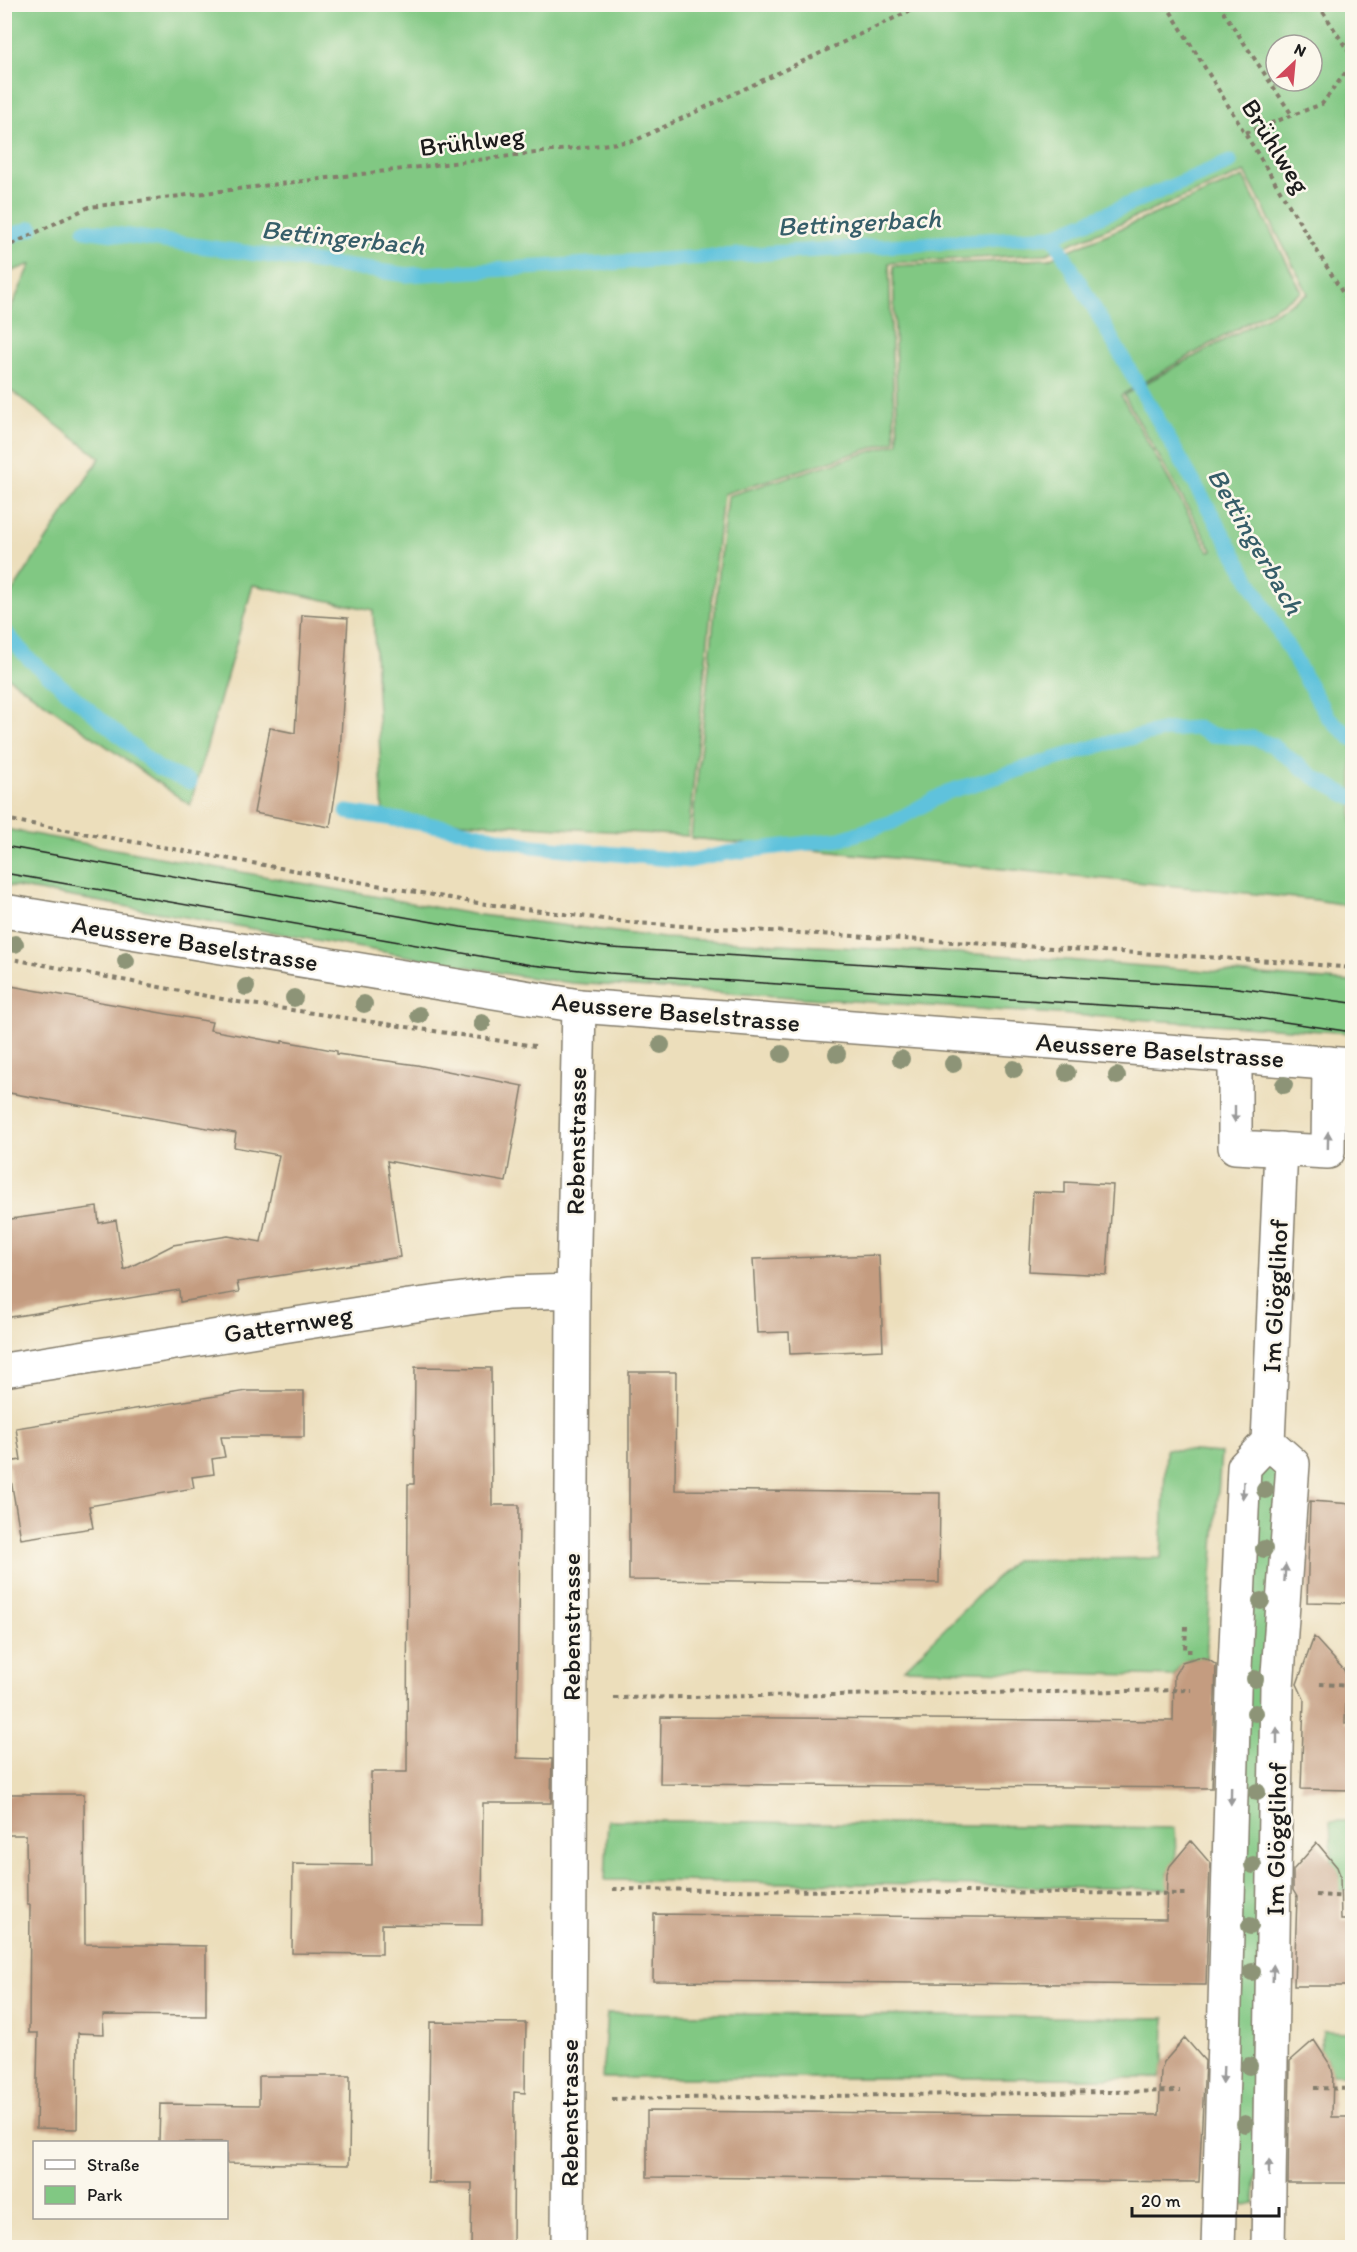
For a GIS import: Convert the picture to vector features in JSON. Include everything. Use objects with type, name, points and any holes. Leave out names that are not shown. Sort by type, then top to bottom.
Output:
[{"type":"street","name":"Aeussere Baselstrasse","points":[[4,911],[579,1006],[1341,1064]]},
{"type":"street","name":"Rebenstrasse","points":[[568,2247],[573,1291],[579,1006]]},
{"type":"street","points":[[1235,1055],[1235,1147],[1328,1152],[1341,1064]]},
{"type":"street","name":"Im Glögglihof","points":[[1218,2247],[1236,1633],[1244,1467],[1268,1442],[1281,1149]]},
{"type":"street","name":"Gatternweg","points":[[4,1371],[409,1306],[508,1293],[573,1291]]},
{"type":"street","name":"Im Glögglihof","points":[[1268,1442],[1293,1464],[1277,1688],[1268,2247]]},
{"type":"street","points":[[1236,1633],[1281,1632]]},
{"type":"street","points":[[1230,1830],[1276,1828]]},
{"type":"street","points":[[1225,2026],[1272,2027]]},
{"type":"path","name":"Brühlweg","points":[[4,248],[89,207],[634,141],[924,4]]},
{"type":"path","name":"Brühlweg","points":[[1166,4],[1353,308]]},
{"type":"path","points":[[1218,4],[1292,115]]},
{"type":"path","points":[[1318,4],[1353,57]]},
{"type":"path","points":[[1245,133],[1322,104],[1353,64]]},
{"type":"path","points":[[4,819],[478,903],[635,923],[1276,961],[1353,968]]},
{"type":"path","points":[[4,958],[237,1002]]},
{"type":"path","points":[[1322,1684],[1353,1686]]},
{"type":"path","points":[[571,1698],[1198,1690]]},
{"type":"path","points":[[570,1889],[1190,1894]]},
{"type":"path","points":[[1312,1895],[1353,1897]]},
{"type":"path","points":[[1312,2088],[1353,2089]]},
{"type":"path","points":[[569,2100],[1182,2091]]},
{"type":"green space","points":[[5,4],[1352,5],[1352,906],[1316,900],[691,838],[727,496],[898,443],[893,266],[1048,259],[1243,177],[1302,292],[1121,395],[1209,551],[1212,550],[1124,395],[1308,294],[1245,172],[1046,254],[889,263],[895,441],[723,494],[688,836],[383,817],[373,610],[253,585],[190,805],[5,675],[5,603],[100,458],[5,386],[5,321],[31,264],[5,274]]},
{"type":"green space","points":[[5,829],[472,914],[664,938],[1014,956],[1352,982],[1352,1033],[572,983],[519,976],[5,885]]},
{"type":"green space","points":[[1268,1442],[1293,1464],[1255,2204],[1246,2206],[1229,2198],[1244,1467]]},
{"type":"green space","points":[[1166,1449],[1221,1453],[1206,1658],[1186,1661],[1174,1676],[904,1669],[1014,1560],[1161,1558]]},
{"type":"green space","points":[[608,1820],[1175,1828],[1176,1859],[1167,1874],[1170,1889],[605,1880]]},
{"type":"green space","points":[[1330,1821],[1352,1821],[1352,1891],[1337,1891],[1340,1875],[1332,1861]]},
{"type":"green space","points":[[607,2013],[1165,2018],[1164,2062],[1160,2078],[602,2078]]},
{"type":"green space","points":[[1323,2031],[1352,2032],[1352,2075],[1333,2074],[1327,2059],[1319,2055]]},
{"type":"building","points":[[302,615],[348,618],[339,770],[330,827],[254,813],[270,728],[295,733]]},
{"type":"building","points":[[11,986],[212,1022],[210,1030],[306,1045],[337,1051],[337,1054],[417,1065],[523,1086],[506,1182],[387,1161],[400,1257],[237,1282],[239,1292],[180,1302],[179,1290],[4,1318],[4,1220],[97,1207],[99,1223],[116,1220],[124,1270],[173,1245],[228,1236],[261,1242],[279,1155],[234,1147],[236,1133],[4,1092],[4,993],[10,994]]},
{"type":"building","points":[[1065,1182],[1113,1185],[1107,1275],[1029,1271],[1033,1192],[1065,1193]]},
{"type":"building","points":[[879,1255],[883,1350],[790,1354],[789,1332],[757,1333],[753,1259]]},
{"type":"building","points":[[415,1367],[491,1368],[492,1505],[519,1505],[517,1758],[552,1759],[551,1803],[483,1803],[482,1925],[382,1924],[382,1954],[292,1953],[293,1864],[372,1865],[371,1772],[407,1772],[408,1484],[414,1484]]},
{"type":"building","points":[[629,1372],[676,1372],[675,1490],[940,1493],[939,1583],[629,1580]]},
{"type":"building","points":[[247,1391],[304,1391],[304,1437],[221,1437],[225,1457],[212,1459],[214,1474],[192,1477],[194,1488],[89,1506],[93,1528],[21,1539],[8,1462],[21,1460],[16,1428]]},
{"type":"building","points":[[1310,1501],[1353,1504],[1353,1603],[1307,1602]]},
{"type":"building","points":[[1314,1637],[1344,1670],[1347,1678],[1345,1723],[1353,1723],[1353,1790],[1301,1789],[1304,1699],[1297,1684]]},
{"type":"building","points":[[1198,1657],[1206,1658],[1216,1665],[1212,1788],[660,1784],[661,1717],[1173,1721],[1174,1676],[1182,1662]]},
{"type":"building","points":[[4,1794],[84,1794],[85,1944],[206,1946],[206,2016],[103,2015],[104,2034],[78,2033],[77,2129],[36,2128],[38,2033],[29,2033],[30,1905],[27,1905],[26,1835],[4,1835]]},
{"type":"building","points":[[1191,1841],[1210,1863],[1206,1985],[653,1981],[654,1914],[1166,1919],[1167,1874],[1170,1866]]},
{"type":"building","points":[[1317,1843],[1337,1867],[1340,1875],[1341,1920],[1353,1920],[1353,1986],[1294,1986],[1297,1897],[1293,1890],[1293,1870]]},
{"type":"building","points":[[430,2022],[526,2023],[525,2093],[514,2092],[513,2247],[471,2247],[472,2183],[428,2183]]},
{"type":"building","points":[[1185,2038],[1205,2061],[1199,2182],[647,2177],[647,2111],[1159,2115],[1161,2070],[1164,2062]]},
{"type":"building","points":[[1314,2040],[1331,2066],[1333,2074],[1332,2117],[1353,2117],[1353,2183],[1288,2183],[1290,2061]]},
{"type":"building","points":[[259,2076],[350,2076],[349,2165],[228,2163],[228,2141],[159,2141],[160,2104],[259,2105]]},
{"type":"waterway","points":[[1053,236],[1230,162]]},
{"type":"waterway","name":"Bettingerbach","points":[[4,238],[32,228]]},
{"type":"waterway","name":"Bettingerbach","points":[[85,230],[407,275],[1053,236],[1327,716],[1352,739]]},
{"type":"waterway","points":[[4,631],[28,658],[159,769],[190,782]]},
{"type":"waterway","points":[[347,812],[453,828],[533,846],[689,861],[727,853],[841,839],[893,822],[947,792],[1104,744],[1166,730],[1197,728],[1211,735],[1253,738],[1272,745],[1314,777],[1352,798]]},
{"type":"tram line","points":[[4,846],[461,927],[612,948],[1230,987],[1352,1003]]},
{"type":"tram line","points":[[4,873],[531,965],[609,973],[1224,1013],[1352,1032]]}]
